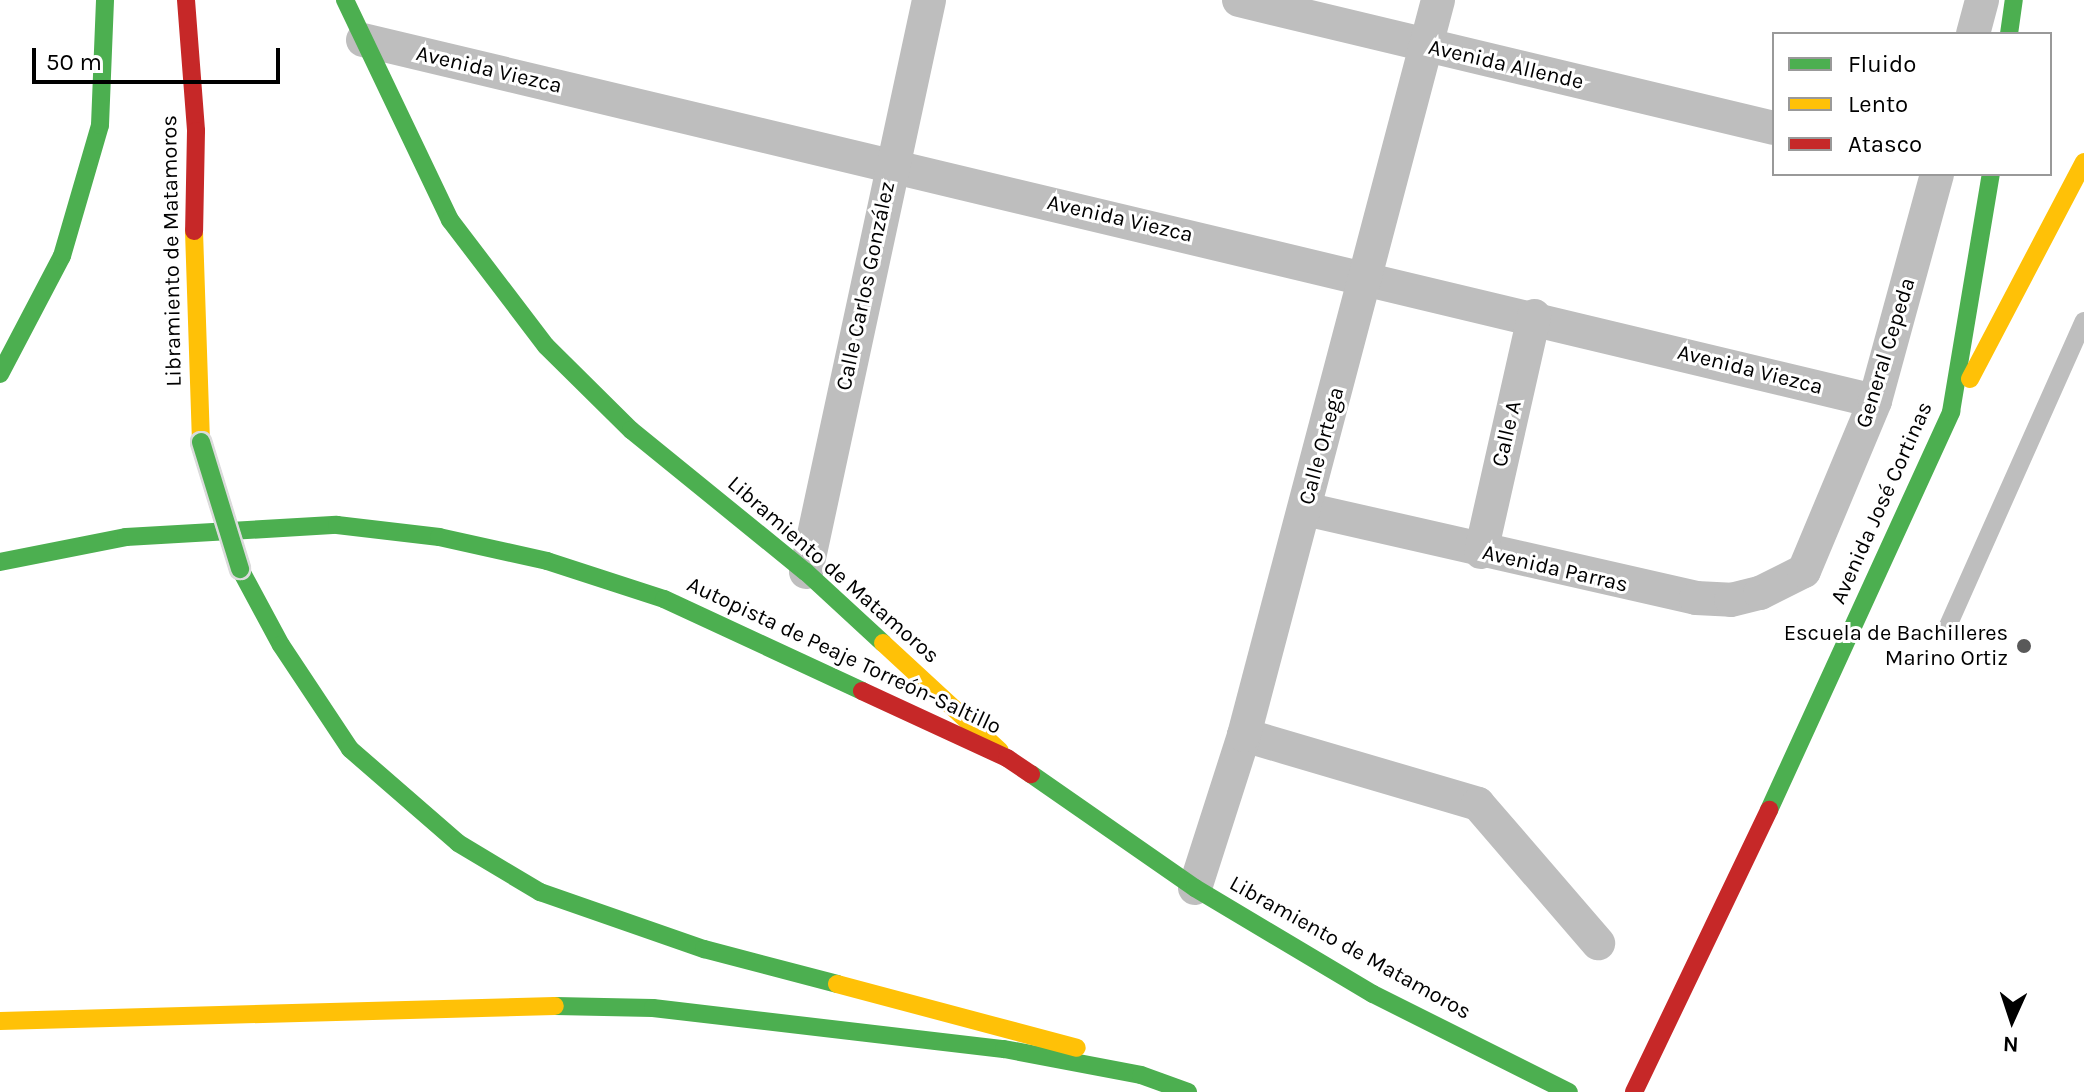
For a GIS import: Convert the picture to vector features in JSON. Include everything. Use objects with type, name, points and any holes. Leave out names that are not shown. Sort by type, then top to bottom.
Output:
[{"type":"main road","points":[[0,374],[62,256],[100,125],[105,0]]},
{"type":"main road","name":"Libramiento de Matamoros","points":[[186,0],[196,131],[193,299],[201,442],[240,569],[281,645],[350,749],[458,843],[540,892],[704,949],[1010,1026],[1141,1075]]},
{"type":"main road","name":"Libramiento de Matamoros","points":[[345,0],[450,220],[546,346],[631,430],[806,572],[1007,758],[1195,888],[1373,994],[1569,1092]]},
{"type":"main road","points":[[2009,32],[2014,0]]},
{"type":"main road","points":[[1951,412],[2084,162]]},
{"type":"main road","name":"Avenida José Cortinas","points":[[1634,1092],[1951,412],[1991,176]]},
{"type":"main road","name":"Autopista de Peaje Torreón-Saltillo","points":[[0,562],[141,536],[337,525],[439,537],[547,561],[664,599],[1007,758]]},
{"type":"main road","points":[[0,1021],[474,1005],[653,1008],[901,1033],[1141,1075],[1188,1092]]},
{"type":"street","name":"Calle Carlos González","points":[[806,572],[891,165],[929,0]]},
{"type":"street","name":"Avenida Allende","points":[[1239,0],[1772,128]]},
{"type":"street","name":"Calle Ortega","points":[[1195,888],[1244,735],[1438,0]]},
{"type":"street","points":[[1974,32],[1982,0]]},
{"type":"street","name":"Avenida Viezca","points":[[363,40],[1534,316],[1875,401]]},
{"type":"street","name":"General Cepeda","points":[[1804,571],[1875,401],[1936,176]]},
{"type":"street","name":"Calle A","points":[[1481,552],[1534,316]]},
{"type":"street","name":"Avenida Parras","points":[[1305,509],[1481,552],[1696,598],[1731,600],[1760,593],[1804,571]]},
{"type":"street","points":[[1244,735],[1478,804],[1598,943]]},
{"type":"lane","points":[[1947,628],[2084,321]]},
{"type":"traffic: fast","points":[[0,374],[62,256],[100,125],[105,0]]},
{"type":"traffic: fast","points":[[345,0],[450,220],[546,346],[631,430],[806,572],[883,643]]},
{"type":"traffic: fast","points":[[2009,32],[2014,0]]},
{"type":"traffic: fast","points":[[1769,810],[1951,412],[1991,176]]},
{"type":"traffic: fast","points":[[201,442],[240,569]]},
{"type":"traffic: fast","points":[[0,562],[126,537],[337,525],[439,537],[547,561],[664,599],[862,691]]},
{"type":"traffic: fast","points":[[240,569],[281,645],[350,749],[458,843],[540,892],[704,949],[837,984]]},
{"type":"traffic: fast","points":[[1031,774],[1195,888],[1373,994],[1569,1092]]},
{"type":"traffic: fast","points":[[555,1006],[653,1008],[1004,1049],[1141,1075],[1188,1092]]},
{"type":"traffic: slow","points":[[1970,379],[2084,162]]},
{"type":"traffic: slow","points":[[194,231],[201,442]]},
{"type":"traffic: slow","points":[[883,643],[1000,751]]},
{"type":"traffic: slow","points":[[837,984],[1077,1048]]},
{"type":"traffic: slow","points":[[0,1021],[555,1006]]},
{"type":"traffic: jam","points":[[186,0],[196,131],[194,231]]},
{"type":"traffic: jam","points":[[862,691],[1007,758],[1031,774]]},
{"type":"traffic: jam","points":[[1634,1092],[1769,810]]},
{"type":"place","name":"Escuela de Bachilleres Marino Ortiz","points":[[2024,646]]}]
